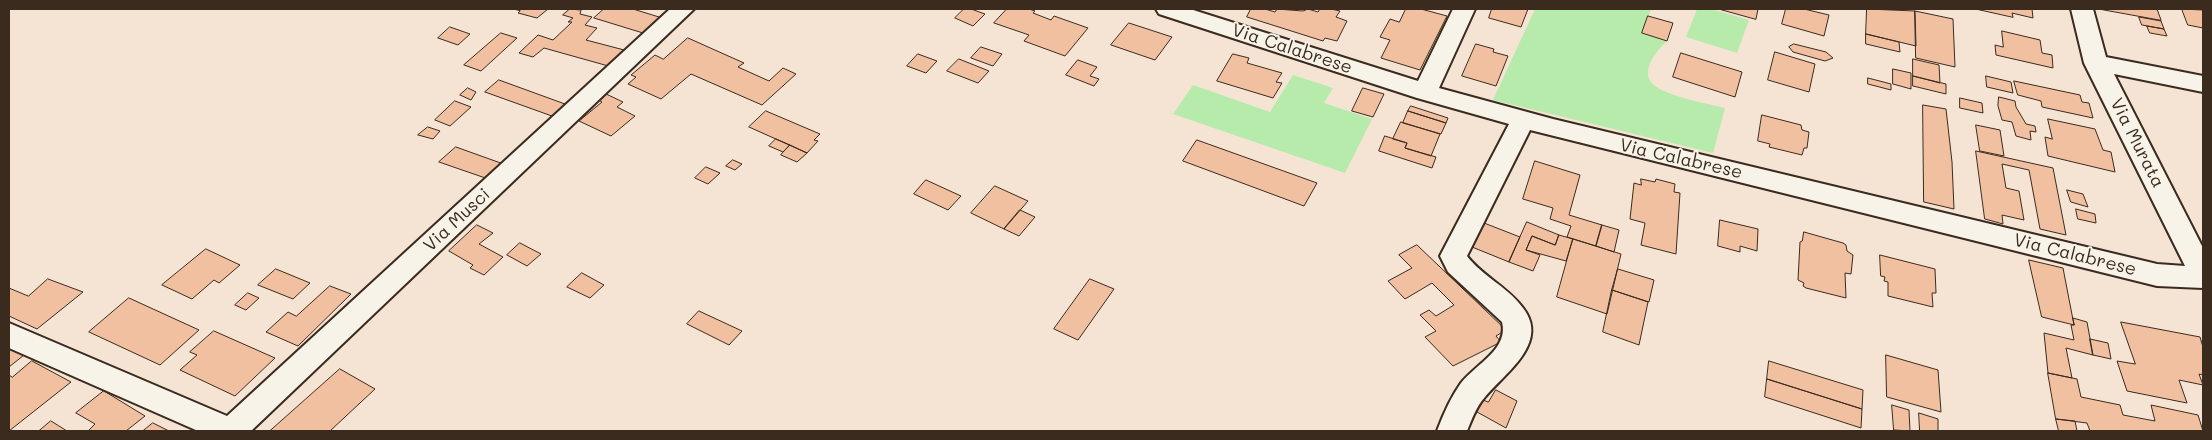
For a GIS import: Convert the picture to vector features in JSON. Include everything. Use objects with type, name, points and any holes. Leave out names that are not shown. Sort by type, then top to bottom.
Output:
[{"type":"street","name":"Via Musci","points":[[230,431],[683,9]]},
{"type":"street","points":[[1425,92],[1464,9]]},
{"type":"street","name":"Via Murata","points":[[2082,9],[2096,63],[2203,276]]},
{"type":"street","name":"Via Calabrese","points":[[1179,11],[1425,92],[1523,120],[2157,275],[2203,276]]},
{"type":"street","points":[[2096,63],[2203,84]]},
{"type":"street","points":[[1452,431],[1474,390],[1512,350],[1516,341],[1518,328],[1514,316],[1458,265],[1452,256],[1523,120]]},
{"type":"street","points":[[9,335],[230,431]]},
{"type":"green space","points":[[1535,9],[1651,9],[1643,33],[1667,41],[1659,49],[1649,65],[1648,77],[1656,87],[1664,91],[1725,108],[1713,153],[1493,100]]},
{"type":"green space","points":[[1697,9],[1711,9],[1749,20],[1737,53],[1686,37]]},
{"type":"green space","points":[[1293,75],[1333,88],[1324,103],[1372,119],[1345,173],[1173,114],[1193,85],[1270,112]]},
{"type":"building","points":[[514,9],[548,9],[537,18],[518,13],[520,11]]},
{"type":"building","points":[[570,9],[581,10],[580,14],[592,17],[585,25],[597,28],[586,40],[628,51],[612,67],[544,48],[533,57],[519,53],[538,35],[553,40],[572,22],[568,22],[573,18],[563,15]]},
{"type":"building","points":[[604,9],[633,9],[659,17],[643,33],[594,18]]},
{"type":"building","points":[[964,9],[971,9],[985,14],[973,26],[955,18]]},
{"type":"building","points":[[1007,9],[1029,9],[1035,11],[1033,13],[1051,20],[1054,16],[1088,28],[1065,56],[1024,41],[1029,35],[994,23]]},
{"type":"building","points":[[1251,9],[1265,9],[1275,12],[1277,9],[1303,11],[1308,9],[1318,12],[1320,9],[1331,9],[1340,11],[1336,17],[1347,21],[1337,41],[1325,38],[1323,41],[1247,17]]},
{"type":"building","points":[[1406,9],[1421,9],[1447,16],[1420,70],[1381,58],[1390,40],[1380,37],[1390,19],[1399,22]]},
{"type":"building","points":[[1492,9],[1528,9],[1521,27],[1489,18]]},
{"type":"building","points":[[1719,9],[1758,9],[1756,19]]},
{"type":"building","points":[[1786,9],[1804,9],[1829,15],[1824,36],[1782,24]]},
{"type":"building","points":[[1867,9],[1915,11],[1916,46],[1866,34]]},
{"type":"building","points":[[1976,9],[2032,9],[2033,18],[2012,13],[2013,17]]},
{"type":"building","points":[[2099,9],[2157,9],[2161,20]]},
{"type":"building","points":[[2182,9],[2203,10],[2203,28],[2188,25]]},
{"type":"building","points":[[1915,11],[1953,19],[1955,67],[1916,58]]},
{"type":"building","points":[[1648,16],[1673,23],[1667,41],[1642,33]]},
{"type":"building","points":[[2139,17],[2161,21],[2164,29],[2142,25]]},
{"type":"building","points":[[1129,23],[1172,37],[1155,60],[1111,45]]},
{"type":"building","points":[[2147,26],[2164,29],[2167,36],[2150,33]]},
{"type":"building","points":[[450,27],[470,34],[458,45],[438,38]]},
{"type":"building","points":[[2002,31],[2040,40],[2042,53],[2052,55],[2053,68],[1996,55],[1995,45],[2003,47]]},
{"type":"building","points":[[501,33],[517,38],[481,71],[464,65]]},
{"type":"building","points":[[1866,34],[1899,42],[1900,52],[1866,44]]},
{"type":"building","points":[[688,38],[744,63],[738,67],[769,81],[783,68],[796,74],[762,105],[691,74],[661,99],[628,84],[636,77],[631,75],[655,55],[663,59]]},
{"type":"building","points":[[1476,44],[1494,49],[1493,52],[1508,56],[1496,86],[1462,76]]},
{"type":"building","points":[[1794,44],[1826,52],[1833,58],[1825,61],[1793,52],[1789,47]]},
{"type":"building","points":[[981,47],[1002,54],[993,66],[971,58]]},
{"type":"building","points":[[1775,52],[1815,64],[1809,92],[1768,80]]},
{"type":"building","points":[[1681,53],[1742,72],[1735,97],[1673,77]]},
{"type":"building","points":[[918,54],[937,61],[926,73],[907,66]]},
{"type":"building","points":[[1233,54],[1249,58],[1247,63],[1282,73],[1276,82],[1282,83],[1273,98],[1217,81]]},
{"type":"building","points":[[959,59],[989,71],[978,83],[947,71]]},
{"type":"building","points":[[1913,59],[1939,65],[1940,83],[1913,76]]},
{"type":"building","points":[[1078,60],[1097,67],[1090,76],[1099,79],[1094,86],[1066,75]]},
{"type":"building","points":[[1893,69],[1911,73],[1911,89],[1893,84]]},
{"type":"building","points":[[1913,76],[1946,84],[1946,94],[1913,86]]},
{"type":"building","points":[[1986,76],[2011,82],[2013,93],[1987,87]]},
{"type":"building","points":[[1868,78],[1891,84],[1891,90],[1868,84]]},
{"type":"building","points":[[499,80],[576,108],[563,120],[485,92]]},
{"type":"building","points":[[2014,81],[2080,95],[2082,102],[2089,103],[2093,118],[2042,107],[2041,101],[2018,95]]},
{"type":"building","points":[[468,88],[476,92],[471,100],[460,95]]},
{"type":"building","points":[[1363,88],[1384,94],[1373,117],[1352,111]]},
{"type":"building","points":[[604,93],[623,102],[617,107],[635,116],[611,136],[579,121],[602,102],[597,99]]},
{"type":"building","points":[[1999,97],[2015,101],[2016,107],[2026,124],[2035,126],[2036,132],[2030,131],[2031,140],[2016,136],[2012,122],[2002,120],[1998,106]]},
{"type":"building","points":[[1960,98],[1982,103],[1983,113],[1960,108]]},
{"type":"building","points":[[455,101],[471,107],[450,126],[435,120]]},
{"type":"building","points":[[1923,105],[1946,109],[1952,162],[1954,209],[1924,202]]},
{"type":"building","points":[[1411,106],[1448,118],[1446,123],[1408,111]]},
{"type":"building","points":[[766,111],[820,134],[814,140],[818,141],[807,153],[749,127]]},
{"type":"building","points":[[1408,111],[1446,123],[1441,134],[1403,123]]},
{"type":"building","points":[[1762,115],[1801,125],[1802,130],[1809,132],[1807,148],[1804,148],[1802,155],[1769,147],[1770,144],[1758,141]]},
{"type":"building","points":[[2048,119],[2095,129],[2103,150],[2111,152],[2115,172],[2048,156],[2045,137],[2052,139]]},
{"type":"building","points":[[1401,122],[1440,134],[1431,156],[1405,148],[1407,143],[1393,139]]},
{"type":"building","points":[[1976,125],[2000,130],[2004,156],[1980,151]]},
{"type":"building","points":[[428,127],[440,131],[433,139],[418,135]]},
{"type":"building","points":[[1385,136],[1407,143],[1405,148],[1436,157],[1432,168],[1379,151]]},
{"type":"building","points":[[776,139],[790,145],[783,152],[769,146]]},
{"type":"building","points":[[1197,140],[1317,183],[1304,206],[1183,161]]},
{"type":"building","points":[[790,145],[807,153],[797,162],[781,155]]},
{"type":"building","points":[[456,147],[509,166],[494,181],[439,162]]},
{"type":"building","points":[[1976,151],[2053,168],[2066,235],[2040,229],[2029,170],[2002,164],[2006,188],[2019,191],[2024,220],[2002,215],[2003,224],[1985,219]]},
{"type":"building","points":[[733,160],[742,164],[735,170],[726,166]]},
{"type":"building","points":[[1535,161],[1580,175],[1569,215],[1602,225],[1596,246],[1567,237],[1571,226],[1550,219],[1553,208],[1523,199]]},
{"type":"building","points":[[706,167],[720,173],[708,184],[695,178]]},
{"type":"building","points":[[1641,179],[1655,182],[1656,179],[1675,184],[1674,192],[1680,193],[1676,254],[1641,245],[1645,223],[1630,219],[1634,183],[1641,185]]},
{"type":"building","points":[[926,180],[961,196],[948,210],[914,194]]},
{"type":"building","points":[[995,186],[1028,201],[1004,229],[971,213]]},
{"type":"building","points":[[2067,190],[2083,194],[2088,207],[2071,202]]},
{"type":"building","points":[[2076,209],[2095,214],[2096,223],[2078,219]]},
{"type":"building","points":[[1020,210],[1035,217],[1019,236],[1004,229]]},
{"type":"building","points":[[1720,220],[1758,229],[1757,251],[1740,246],[1740,252],[1718,246]]},
{"type":"building","points":[[1527,222],[1559,235],[1555,245],[1532,236],[1526,250],[1540,255],[1533,271],[1509,262]]},
{"type":"building","points":[[1484,223],[1520,237],[1509,262],[1472,247]]},
{"type":"building","points":[[477,225],[493,233],[479,244],[503,257],[484,275],[470,268],[473,265],[449,251]]},
{"type":"building","points":[[1602,225],[1619,230],[1614,252],[1596,246]]},
{"type":"building","points":[[1804,232],[1843,243],[1846,245],[1847,251],[1853,255],[1851,274],[1845,273],[1846,298],[1806,288],[1803,286],[1804,283],[1798,280],[1800,242]]},
{"type":"building","points":[[1559,235],[1573,239],[1566,261],[1526,250],[1532,236],[1555,245]]},
{"type":"building","points":[[1573,239],[1621,254],[1607,314],[1557,297]]},
{"type":"building","points":[[520,243],[541,254],[527,266],[507,255]]},
{"type":"building","points":[[1417,245],[1506,330],[1496,336],[1501,342],[1453,366],[1425,337],[1436,331],[1420,315],[1429,310],[1436,316],[1454,305],[1432,283],[1405,299],[1388,281],[1412,268],[1399,255]]},
{"type":"building","points":[[206,249],[240,265],[219,283],[214,280],[192,299],[162,285]]},
{"type":"building","points":[[1880,255],[1935,269],[1936,293],[1932,293],[1933,307],[1888,296],[1888,282],[1884,281],[1885,277],[1881,276]]},
{"type":"building","points":[[2029,260],[2063,268],[2074,325],[2042,317]]},
{"type":"building","points":[[276,269],[310,283],[293,299],[258,285]]},
{"type":"building","points":[[1618,269],[1654,280],[1649,302],[1612,290]]},
{"type":"building","points":[[582,273],[604,285],[590,298],[567,287]]},
{"type":"building","points":[[48,279],[83,292],[37,329],[9,316],[9,288],[28,296]]},
{"type":"building","points":[[1090,279],[1114,289],[1078,340],[1054,329]]},
{"type":"building","points":[[330,286],[351,294],[298,346],[266,332],[288,312],[296,316]]},
{"type":"building","points":[[1612,290],[1648,302],[1639,345],[1603,332]]},
{"type":"building","points":[[248,293],[259,298],[246,310],[235,305]]},
{"type":"building","points":[[129,298],[199,330],[160,365],[89,332]]},
{"type":"building","points":[[699,311],[742,331],[729,345],[687,324]]},
{"type":"building","points":[[2073,318],[2087,322],[2093,355],[2066,348],[2072,378],[2048,373],[2044,333],[2074,340],[2071,325],[2074,325]]},
{"type":"building","points":[[2121,322],[2200,337],[2203,347],[2203,375],[2199,374],[2203,385],[2179,380],[2187,403],[2127,391],[2117,361],[2135,364]]},
{"type":"building","points":[[214,331],[275,358],[235,396],[180,370],[197,355],[190,352]]},
{"type":"building","points":[[2090,339],[2108,343],[2111,359],[2093,355]]},
{"type":"building","points":[[9,347],[24,355],[9,367]]},
{"type":"building","points":[[1886,355],[1938,370],[1941,412],[1887,397]]},
{"type":"building","points":[[32,361],[71,382],[9,431],[9,375],[12,377]]},
{"type":"building","points":[[1769,361],[1863,390],[1862,409],[1767,379]]},
{"type":"building","points":[[340,369],[375,389],[330,431],[270,431]]},
{"type":"building","points":[[2048,373],[2077,379],[2081,397],[2120,405],[2123,415],[2155,421],[2151,405],[2198,415],[2203,431],[2090,431],[2087,423],[2056,419]]},
{"type":"building","points":[[1767,379],[1862,409],[1861,428],[1765,397]]},
{"type":"building","points":[[1496,390],[1517,401],[1506,428],[1468,407],[1476,397],[1488,402]]},
{"type":"building","points":[[104,391],[145,416],[126,431],[88,431],[95,424],[76,413]]},
{"type":"building","points":[[1892,405],[1909,410],[1910,431],[1894,430]]},
{"type":"building","points":[[1919,413],[1938,419],[1938,431],[1920,431]]},
{"type":"building","points":[[2056,419],[2075,421],[2077,431],[2059,431]]},
{"type":"building","points":[[51,421],[67,431],[39,431]]},
{"type":"building","points":[[153,423],[169,431],[143,431]]}]
